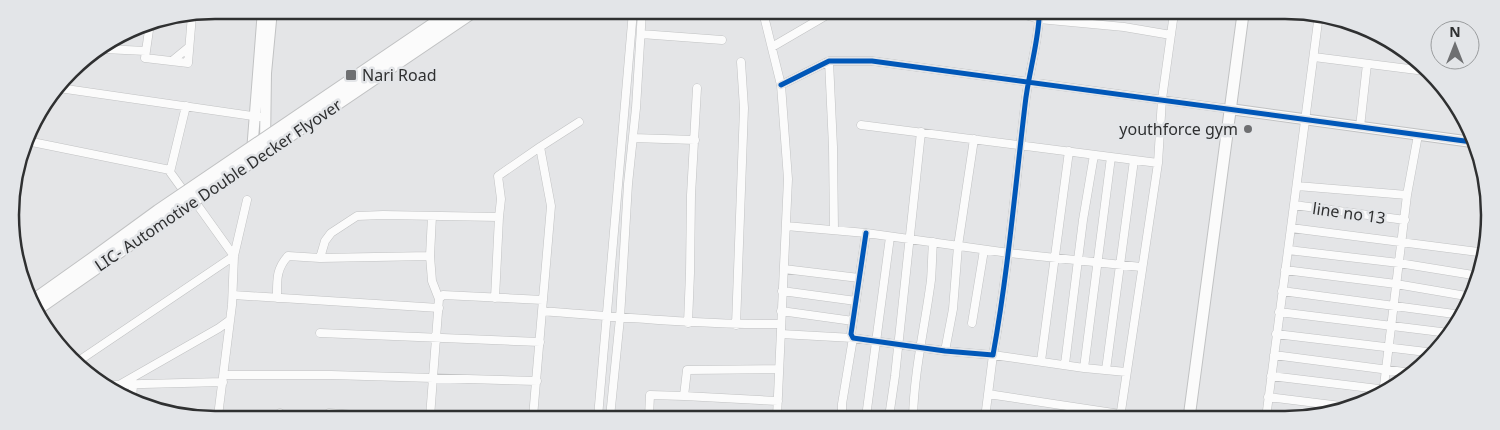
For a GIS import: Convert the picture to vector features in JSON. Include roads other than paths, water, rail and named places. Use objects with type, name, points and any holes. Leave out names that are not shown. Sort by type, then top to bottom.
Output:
[{"type":"main road","points":[[35,293],[183,190],[439,19]]},
{"type":"main road","name":"LIC- Automotive Double Decker Flyover","points":[[37,297],[158,211],[439,19]]},
{"type":"main road","name":"LIC- Automotive Double Decker Flyover","points":[[41,306],[462,19]]},
{"type":"main road","points":[[44,311],[264,156],[467,19]]},
{"type":"main road","points":[[1198,411],[1242,19]]},
{"type":"main road","points":[[1191,411],[1233,110],[1248,19]]},
{"type":"street","points":[[263,19],[260,117],[265,136],[264,156]]},
{"type":"street","points":[[251,165],[253,144],[260,117],[271,19]]},
{"type":"street","points":[[599,411],[632,19]]},
{"type":"street","points":[[611,411],[620,318],[628,184],[642,19]]},
{"type":"street","points":[[765,19],[780,85],[788,179],[777,411]]},
{"type":"street","points":[[772,46],[820,19]]},
{"type":"street","points":[[987,411],[993,355],[1009,253],[1027,82],[1038,36],[1039,19],[1124,27],[1171,34]]},
{"type":"street","points":[[1121,411],[1158,163],[1162,100],[1173,19]]},
{"type":"street","points":[[149,30],[145,58],[188,63],[191,20]]},
{"type":"street","points":[[1267,411],[1318,22]]},
{"type":"street","points":[[641,34],[722,40]]},
{"type":"street","points":[[172,62],[189,46]]},
{"type":"street","points":[[112,48],[146,51]]},
{"type":"street","points":[[1314,57],[1417,70]]},
{"type":"street","points":[[780,85],[829,61],[872,61],[1467,141]]},
{"type":"street","points":[[829,61],[834,230]]},
{"type":"street","points":[[736,325],[744,108],[741,62]]},
{"type":"street","points":[[1360,127],[1367,64]]},
{"type":"street","points":[[688,323],[691,196],[697,88]]},
{"type":"street","points":[[65,89],[260,117]]},
{"type":"street","points":[[170,170],[186,106]]},
{"type":"street","points":[[495,298],[501,199],[498,176],[579,122]]},
{"type":"street","points":[[861,125],[1158,163]]},
{"type":"street","points":[[890,411],[921,132]]},
{"type":"street","points":[[1385,384],[1407,195],[1418,135]]},
{"type":"street","points":[[633,138],[694,140]]},
{"type":"street","points":[[945,351],[953,309],[958,246],[974,139]]},
{"type":"street","points":[[33,142],[170,170],[183,190],[196,203],[234,256]]},
{"type":"street","points":[[534,411],[551,206],[540,147]]},
{"type":"street","points":[[1041,362],[1069,152]]},
{"type":"street","points":[[1065,364],[1094,155]]},
{"type":"street","points":[[1084,368],[1099,264],[1111,157]]},
{"type":"street","points":[[1106,370],[1134,160]]},
{"type":"street","points":[[1297,186],[1407,195]]},
{"type":"street","points":[[219,411],[233,295],[234,256],[247,200]]},
{"type":"street","name":"line no 13","points":[[1294,205],[1405,220]]},
{"type":"street","points":[[320,258],[325,241],[331,233],[357,216],[499,217]]},
{"type":"street","points":[[431,411],[440,308],[439,299],[432,281],[430,256],[432,216]]},
{"type":"street","points":[[786,226],[866,233],[984,250],[1079,260],[1099,264],[1141,267]]},
{"type":"street","points":[[1291,228],[1477,252]]},
{"type":"street","points":[[842,411],[866,233]]},
{"type":"street","points":[[867,411],[890,237]]},
{"type":"street","points":[[913,411],[920,347],[931,278],[933,242]]},
{"type":"street","points":[[972,323],[984,250]]},
{"type":"street","points":[[1288,250],[1399,263],[1472,275]]},
{"type":"street","points":[[82,359],[234,256]]},
{"type":"street","points":[[277,298],[277,279],[280,265],[288,256],[320,258],[430,256]]},
{"type":"street","points":[[784,269],[859,278]]},
{"type":"street","points":[[1285,270],[1464,295]]},
{"type":"street","points":[[782,290],[856,301]]},
{"type":"street","points":[[1282,291],[1454,314]]},
{"type":"street","points":[[233,295],[440,308]]},
{"type":"street","points":[[439,299],[443,295],[543,300]]},
{"type":"street","points":[[542,311],[688,323],[781,324]]},
{"type":"street","points":[[781,311],[853,321]]},
{"type":"street","points":[[1279,312],[1442,332]]},
{"type":"street","points":[[121,384],[230,320]]},
{"type":"street","points":[[320,333],[540,342]]},
{"type":"street","points":[[781,334],[853,338],[945,351],[993,355],[1126,372]]},
{"type":"street","points":[[1276,334],[1426,352]]},
{"type":"street","points":[[1274,355],[1403,372]]},
{"type":"street","points":[[684,396],[687,370],[778,369]]},
{"type":"street","points":[[116,384],[133,385],[224,378],[331,375],[537,381]]},
{"type":"street","points":[[1271,376],[1374,390]]},
{"type":"street","points":[[601,384],[613,384]]},
{"type":"street","points":[[132,393],[133,385]]},
{"type":"street","points":[[988,394],[1090,411]]},
{"type":"street","points":[[649,411],[650,395],[778,401]]},
{"type":"street","points":[[1268,397],[1335,405]]},
{"type":"railway","points":[[40,303],[216,179],[287,133],[452,19]]},
{"type":"place","name":"Nari Road","points":[[351,75]]},
{"type":"place","name":"youthforce gym","points":[[1248,129]]}]
